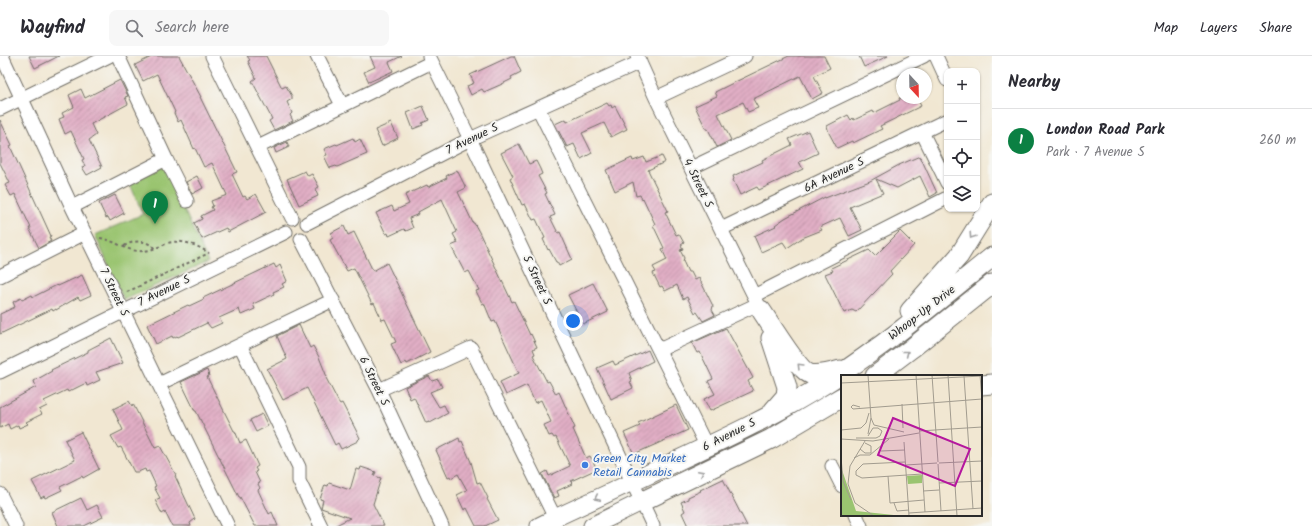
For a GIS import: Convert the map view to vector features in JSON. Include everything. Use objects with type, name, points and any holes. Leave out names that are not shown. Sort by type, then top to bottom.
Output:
[{"type":"highway","points":[[880,346],[959,256],[992,203]]},
{"type":"highway","name":"Whoop-Up Drive","points":[[849,367],[880,346],[992,256]]},
{"type":"highway","name":"Whoop-Up Drive","points":[[876,375],[992,284]]},
{"type":"highway","points":[[757,303],[792,356],[808,374],[823,375],[849,367]]},
{"type":"highway","points":[[757,303],[778,358],[787,387],[786,396],[782,403],[770,415]]},
{"type":"highway","name":"6 Avenue S","points":[[632,482],[707,447],[770,415],[814,390],[849,367]]},
{"type":"highway","points":[[982,385],[992,384]]},
{"type":"highway","points":[[802,422],[841,398]]},
{"type":"highway","points":[[802,422],[841,411]]},
{"type":"highway","name":"6 Avenue S","points":[[641,502],[771,439],[802,422]]},
{"type":"main road","name":"6 Avenue S","points":[[539,526],[632,482]]},
{"type":"main road","name":"6 Avenue S","points":[[592,526],[641,502]]},
{"type":"street","name":"7 Street S","points":[[2,56],[72,207],[228,526]]},
{"type":"street","points":[[0,109],[109,56]]},
{"type":"street","points":[[118,56],[187,201]]},
{"type":"street","points":[[212,56],[292,218]]},
{"type":"street","points":[[317,56],[342,105]]},
{"type":"street","points":[[656,98],[745,56]]},
{"type":"street","points":[[691,168],[924,56]]},
{"type":"street","points":[[936,56],[944,73]]},
{"type":"street","points":[[258,147],[431,59]]},
{"type":"street","name":"5 Street S","points":[[431,59],[653,526]]},
{"type":"street","name":"4 Street S","points":[[638,59],[757,303]]},
{"type":"street","name":"7 Avenue S","points":[[307,223],[470,139],[538,108],[638,59]]},
{"type":"street","points":[[538,108],[707,447]]},
{"type":"street","name":"6A Avenue S","points":[[721,229],[944,121]]},
{"type":"street","points":[[922,132],[944,177]]},
{"type":"street","points":[[72,207],[166,159]]},
{"type":"street","points":[[659,350],[757,303],[944,200]]},
{"type":"street","points":[[292,218],[301,218],[307,223],[307,234],[301,239],[298,240],[290,238],[286,232],[286,224],[292,218]]},
{"type":"street","name":"7 Avenue S","points":[[0,372],[286,232]]},
{"type":"street","points":[[0,276],[87,238]]},
{"type":"street","name":"6 Street S","points":[[301,239],[379,390],[442,526]]},
{"type":"street","points":[[159,384],[333,300]]},
{"type":"street","points":[[240,345],[299,467],[299,481],[320,526]]},
{"type":"street","points":[[379,390],[471,348],[555,518]]},
{"type":"street","points":[[832,466],[841,484]]},
{"type":"street","points":[[0,494],[16,526]]},
{"type":"street","points":[[856,516],[861,526]]},
{"type":"path","points":[[87,238],[115,242],[131,250],[138,251],[147,251],[175,242],[184,242],[197,246],[209,253],[127,292],[124,286]]},
{"type":"path","points":[[102,239],[105,245]]},
{"type":"path","points":[[124,246],[142,241],[150,243],[155,249]]},
{"type":"green space","points":[[164,166],[208,262],[124,300],[95,235],[143,214],[129,182]]},
{"type":"building","points":[[29,56],[59,56],[35,68]]},
{"type":"building","points":[[153,56],[179,56],[201,97],[237,172],[232,174],[243,197],[245,196],[247,199],[256,194],[266,212],[228,232],[226,228],[202,239],[194,223],[202,219],[201,216],[213,210],[211,207],[213,206],[211,201],[227,195],[212,163],[204,167],[181,120],[178,122],[174,113],[175,112],[157,74],[143,81],[135,65]]},
{"type":"building","points":[[247,56],[266,56],[282,88],[286,86],[292,96],[292,99],[287,102],[292,113],[290,115],[293,121],[274,130],[269,121],[272,119],[252,81],[256,78],[248,61],[250,60]]},
{"type":"building","points":[[370,56],[402,56],[389,62],[393,71],[369,82],[364,72],[375,67]]},
{"type":"building","points":[[514,56],[521,72],[511,77],[512,79],[500,85],[484,92],[482,89],[471,95],[467,86],[474,83],[470,75]]},
{"type":"building","points":[[789,56],[824,56],[830,68],[814,76],[823,93],[812,99],[800,76],[753,99],[758,108],[748,112],[743,102],[718,114],[731,140],[717,147],[695,106],[717,96],[715,92]]},
{"type":"building","points":[[859,56],[888,56],[864,67]]},
{"type":"building","points":[[120,80],[128,96],[125,97],[128,104],[91,124],[96,135],[89,140],[102,167],[87,175],[82,167],[85,166],[82,160],[84,159],[71,131],[65,134],[59,119],[64,117],[62,113],[74,107],[69,95],[81,89],[85,98]]},
{"type":"building","points":[[896,102],[896,104],[920,104],[921,106],[880,126],[882,129],[853,143],[852,141],[837,148],[827,126],[848,115],[851,120],[853,118],[854,120],[873,111],[874,113]]},
{"type":"building","points":[[607,103],[609,106],[611,105],[612,108],[615,106],[627,129],[611,137],[604,123],[582,133],[592,153],[581,159],[574,144],[567,147],[555,124],[566,119],[567,122]]},
{"type":"building","points":[[423,106],[429,120],[422,123],[423,125],[413,129],[407,113]]},
{"type":"building","points":[[0,120],[12,145],[10,146],[51,236],[49,237],[51,241],[39,248],[15,194],[11,196],[5,185],[10,183],[0,163]]},
{"type":"building","points":[[391,123],[398,138],[382,146],[375,130]]},
{"type":"building","points":[[808,131],[818,153],[799,162],[803,169],[759,190],[757,187],[740,195],[733,180],[733,176],[763,162],[762,160],[792,145],[789,139]]},
{"type":"building","points":[[353,138],[355,142],[360,139],[367,154],[337,167],[330,168],[324,156],[327,155],[324,149]]},
{"type":"building","points":[[287,142],[289,147],[276,153],[274,148]]},
{"type":"building","points":[[519,144],[529,164],[536,161],[540,169],[542,174],[538,176],[547,193],[545,194],[555,215],[550,217],[558,233],[560,232],[572,259],[559,266],[549,249],[548,250],[543,239],[545,238],[536,219],[533,220],[525,204],[522,205],[510,178],[513,176],[501,153]]},
{"type":"building","points":[[662,156],[665,162],[648,170],[668,211],[665,212],[676,235],[679,234],[684,243],[681,245],[683,249],[680,250],[688,272],[691,272],[695,280],[699,278],[713,306],[712,310],[715,315],[703,321],[697,312],[695,313],[687,297],[683,299],[677,285],[665,291],[662,286],[660,287],[653,273],[656,272],[653,267],[667,260],[662,249],[664,248],[653,225],[655,224],[643,198],[642,199],[640,195],[636,196],[633,182],[615,191],[606,170],[632,158],[633,161],[644,157],[646,162]]},
{"type":"building","points":[[920,156],[937,193],[930,197],[920,176],[897,188],[876,179],[883,193],[850,207],[862,230],[849,236],[840,218],[820,227],[822,230],[802,238],[787,248],[783,242],[761,252],[754,236],[776,226],[775,225],[785,218],[825,197],[870,181],[899,165]]},
{"type":"building","points":[[457,170],[466,188],[458,192],[479,232],[512,302],[514,301],[537,347],[533,349],[535,354],[533,355],[547,382],[549,381],[556,394],[559,392],[586,458],[590,456],[597,469],[571,481],[572,484],[557,491],[559,496],[554,498],[542,474],[547,471],[549,476],[570,466],[556,437],[554,438],[552,435],[549,436],[544,425],[551,422],[541,400],[535,403],[527,385],[506,395],[500,382],[519,373],[495,321],[492,322],[484,303],[482,304],[476,291],[479,290],[469,271],[465,273],[451,246],[458,243],[453,234],[457,232],[442,199],[418,212],[419,214],[409,218],[413,228],[406,231],[404,229],[389,236],[388,233],[386,234],[376,213],[392,206],[394,211],[409,204],[405,195],[427,185],[428,187],[447,178],[446,176]]},
{"type":"building","points":[[305,171],[308,176],[312,174],[319,187],[315,189],[318,196],[299,205],[287,179]]},
{"type":"building","points":[[197,176],[203,188],[192,194],[186,182]]},
{"type":"building","points":[[115,195],[124,213],[110,221],[108,217],[106,218],[99,203]]},
{"type":"building","points":[[344,226],[348,235],[354,232],[373,271],[387,263],[430,352],[407,364],[406,362],[401,365],[391,344],[396,342],[385,319],[382,320],[374,303],[372,304],[354,268],[347,271],[330,240],[333,238],[331,233]]},
{"type":"building","points":[[900,231],[914,245],[890,271],[892,274],[856,312],[852,310],[844,313],[825,274],[833,271],[831,268],[869,250],[875,256]]},
{"type":"building","points":[[274,264],[276,268],[280,265],[287,281],[282,284],[284,287],[273,292],[274,294],[253,304],[255,309],[241,315],[239,309],[219,318],[222,323],[211,328],[207,323],[178,337],[173,338],[172,336],[156,344],[147,325],[204,299],[203,298]]},
{"type":"building","points":[[82,275],[91,295],[80,300],[78,297],[56,310],[53,311],[52,309],[0,334],[0,314],[15,307],[13,302],[21,298],[22,300],[32,295],[33,297]]},
{"type":"building","points":[[593,283],[608,312],[583,324],[568,295]]},
{"type":"building","points":[[299,325],[310,348],[313,346],[319,357],[327,377],[326,378],[338,401],[340,404],[342,403],[360,438],[358,441],[341,449],[338,443],[335,445],[307,388],[283,400],[267,369],[287,359],[277,336]]},
{"type":"building","points":[[726,328],[753,378],[748,381],[753,391],[710,411],[704,399],[715,394],[708,381],[713,379],[700,352],[697,353],[692,343]]},
{"type":"building","points":[[111,338],[123,363],[96,372],[100,380],[87,386],[86,383],[68,392],[67,390],[44,401],[47,406],[39,410],[42,414],[26,422],[28,424],[19,428],[18,425],[10,429],[8,424],[0,428],[0,407],[36,387],[34,381],[52,371],[51,370],[88,352],[88,350]]},
{"type":"building","points":[[648,350],[653,361],[629,373],[632,381],[630,382],[633,388],[611,399],[597,368],[613,361],[615,365]]},
{"type":"building","points":[[207,370],[209,376],[207,377],[240,443],[246,440],[258,466],[255,468],[257,471],[255,472],[260,483],[258,484],[260,488],[258,490],[269,514],[272,512],[278,526],[255,526],[181,382]]},
{"type":"building","points":[[429,376],[432,381],[438,379],[442,387],[430,392],[439,407],[444,405],[448,413],[430,423],[426,423],[414,397],[410,399],[405,387]]},
{"type":"building","points":[[129,401],[132,406],[133,404],[155,448],[160,446],[176,475],[175,476],[195,519],[190,523],[191,526],[172,526],[165,512],[162,514],[155,500],[160,498],[154,487],[156,486],[149,471],[146,472],[145,469],[134,472],[121,447],[118,448],[111,436],[123,430],[113,409]]},
{"type":"building","points":[[676,405],[688,430],[634,454],[624,433],[640,426],[638,423]]},
{"type":"building","points":[[262,414],[268,426],[256,432],[250,420]]},
{"type":"building","points":[[81,432],[99,469],[83,478],[82,476],[60,487],[62,490],[45,498],[44,496],[41,498],[32,481],[75,460],[65,440]]},
{"type":"building","points":[[459,438],[460,442],[462,441],[471,462],[477,483],[480,482],[498,520],[485,526],[476,526],[467,508],[464,510],[457,495],[467,490],[458,474],[451,478],[450,476],[448,477],[436,450]]},
{"type":"building","points":[[361,467],[376,472],[374,476],[381,478],[373,504],[384,526],[334,526],[350,518],[321,508],[323,500],[320,499],[325,485],[328,486],[329,483],[350,490],[356,469],[360,470]]},
{"type":"building","points":[[723,479],[747,526],[688,526],[682,513],[685,511],[681,502],[701,491],[700,490]]},
{"type":"building","points":[[81,498],[87,510],[97,505],[103,517],[84,526],[58,526],[52,512]]},
{"type":"place","name":"London Road Park","points":[[155,224]]},
{"type":"place","name":"Green City Market Retail Cannabis","points":[[585,465]]}]
